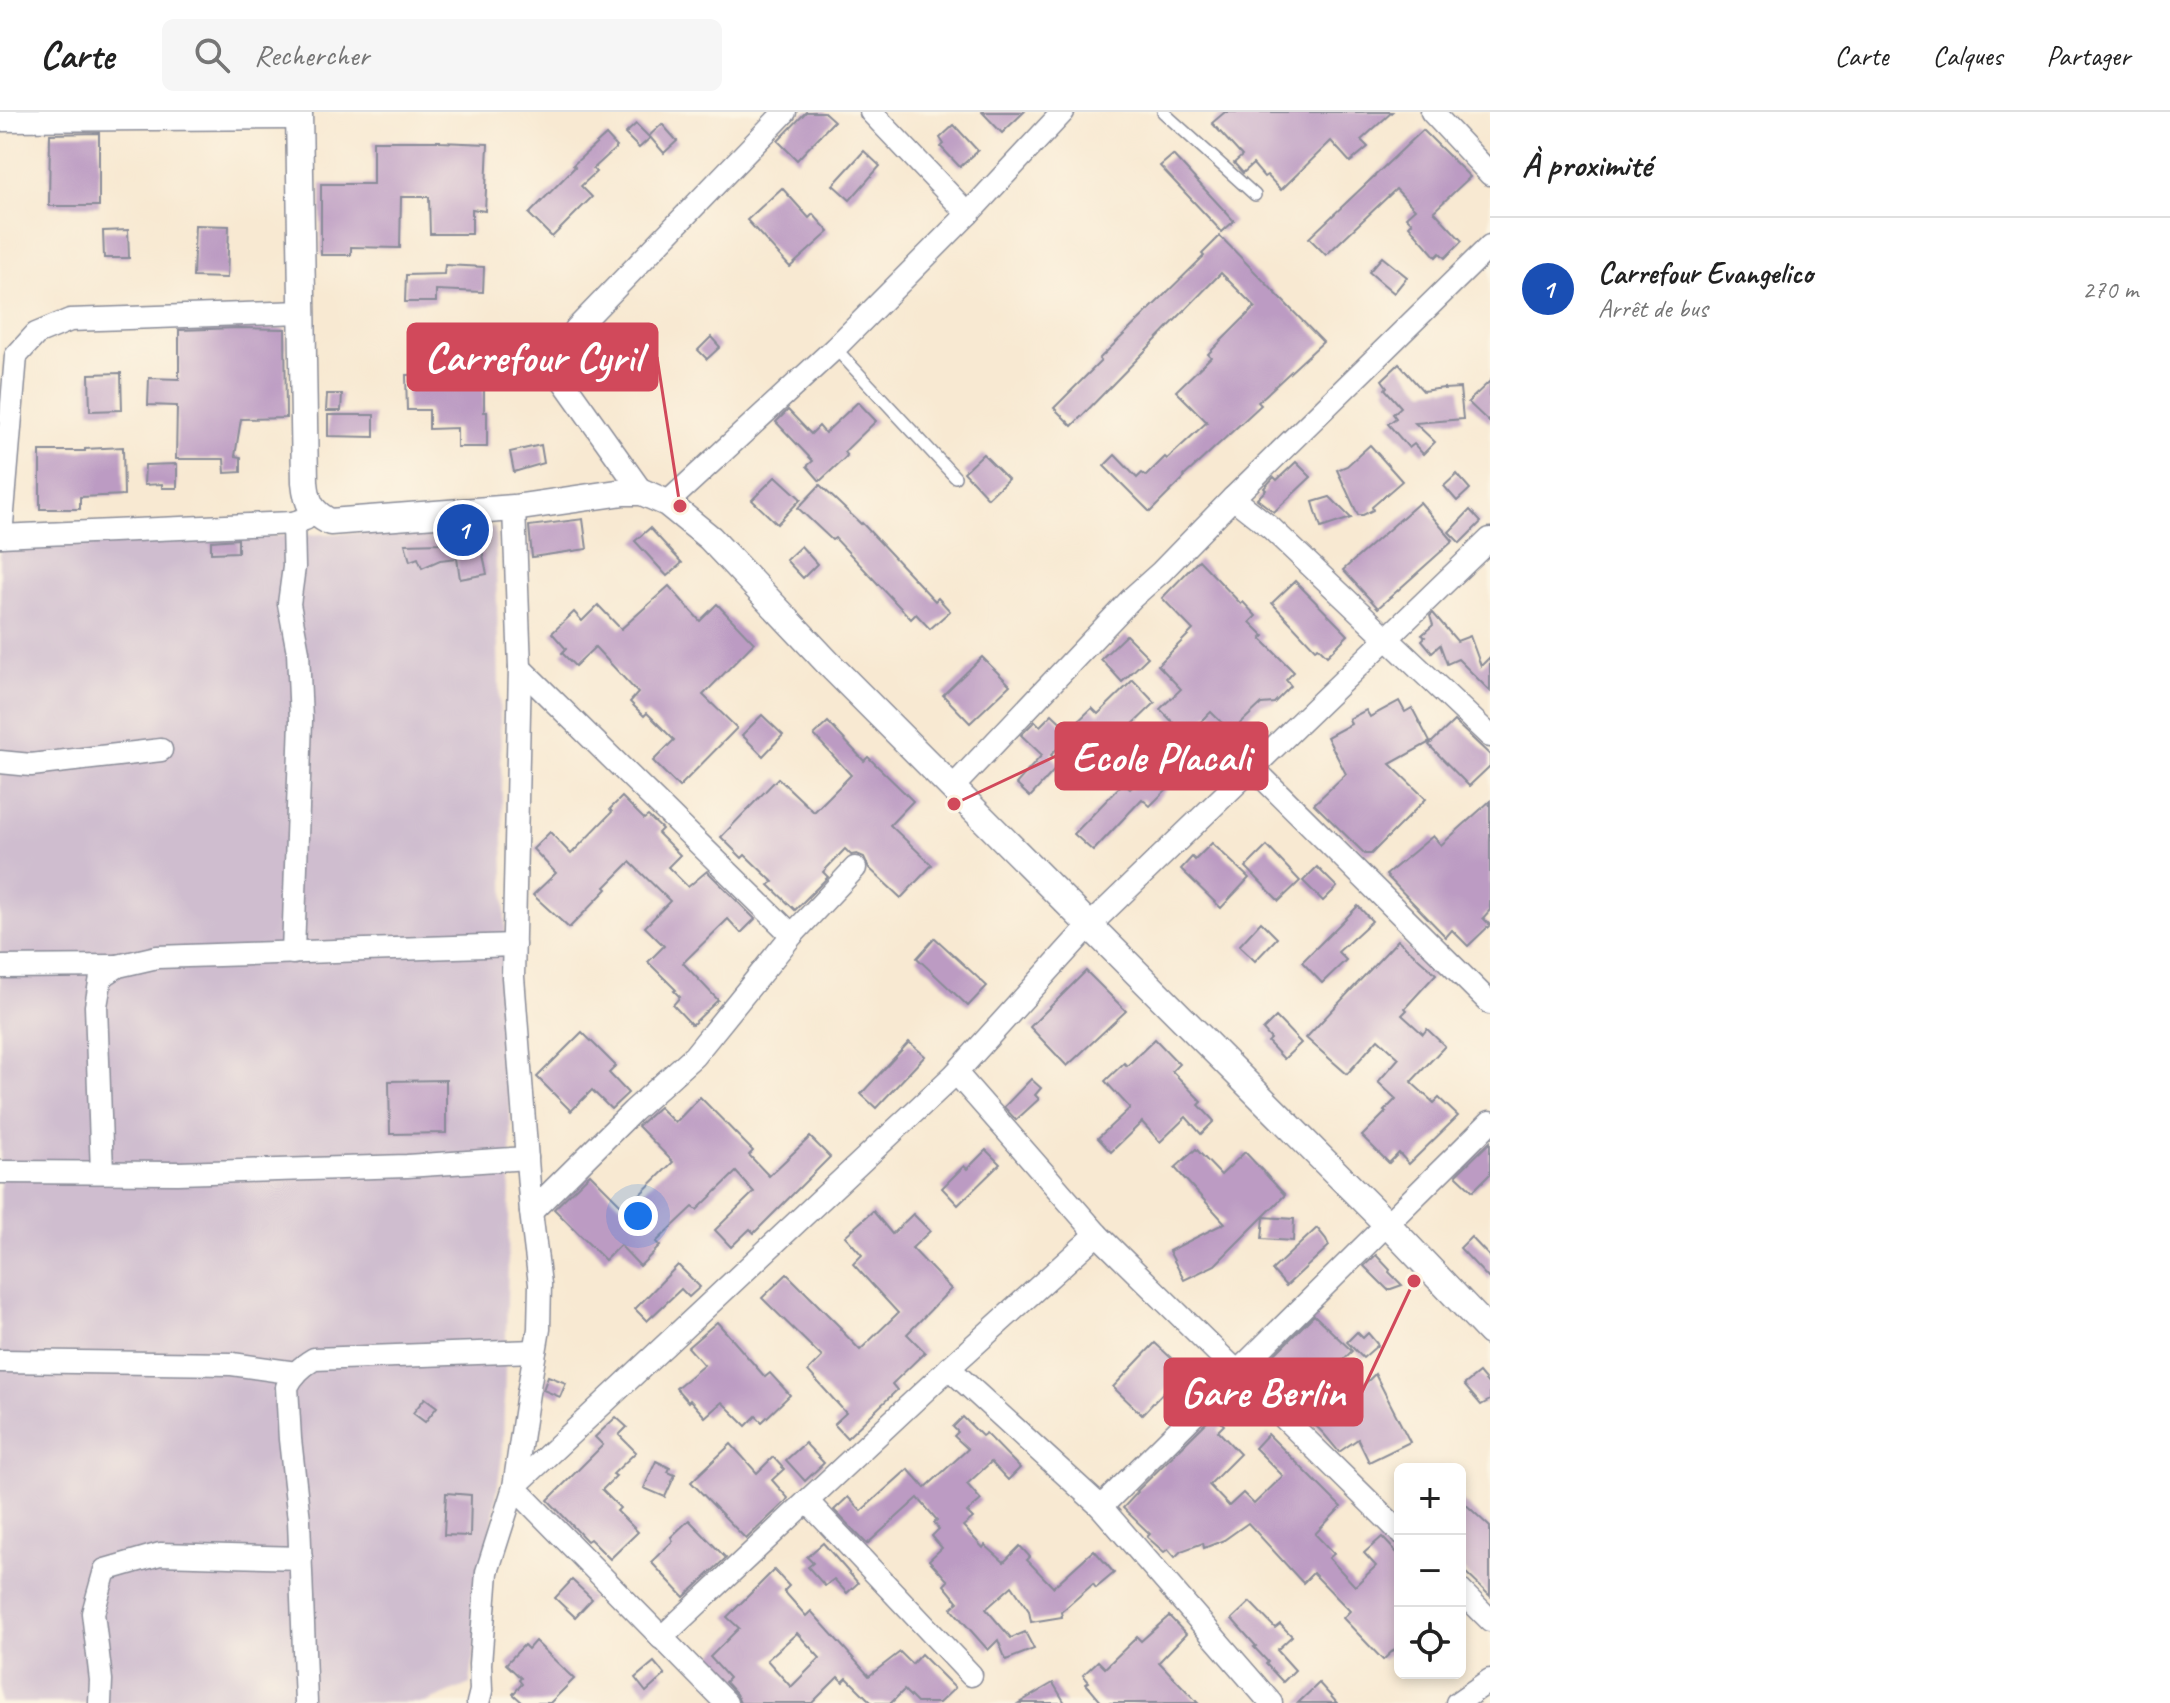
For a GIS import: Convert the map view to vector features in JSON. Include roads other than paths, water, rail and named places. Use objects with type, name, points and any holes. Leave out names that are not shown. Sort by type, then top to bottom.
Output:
[{"type":"street","points":[[642,492],[556,371],[555,361],[576,329],[785,112]]},
{"type":"street","points":[[871,112],[968,214]]},
{"type":"street","points":[[667,503],[835,348],[968,214],[1063,112]]},
{"type":"street","points":[[1432,112],[1490,174]]},
{"type":"street","points":[[0,120],[299,115],[307,498],[289,604],[298,652],[301,720],[293,953]]},
{"type":"street","points":[[952,788],[1133,597],[1490,246]]},
{"type":"street","points":[[302,312],[70,320],[36,334],[16,356],[1,536],[305,519],[330,522],[514,508],[602,494],[642,492],[667,503],[710,538],[828,663],[1388,1225],[1490,1332]]},
{"type":"street","points":[[1233,498],[1271,528],[1490,736]]},
{"type":"street","points":[[478,1703],[487,1572],[514,1487],[539,1329],[540,1284],[531,1212],[513,977],[520,668],[514,508]]},
{"type":"street","points":[[514,1487],[956,1073],[1089,926],[1490,539]]},
{"type":"street","points":[[520,668],[792,935]]},
{"type":"street","points":[[0,762],[31,765],[161,750]]},
{"type":"street","points":[[1254,769],[1490,1003]]},
{"type":"street","points":[[531,1212],[633,1111],[694,1056],[792,935],[855,868]]},
{"type":"street","points":[[0,967],[118,966],[157,957],[514,945]]},
{"type":"street","points":[[102,1172],[96,1006],[101,977],[118,966]]},
{"type":"street","points":[[956,1073],[1097,1234],[1394,1526]]},
{"type":"street","points":[[1101,1507],[1490,1122]]},
{"type":"street","points":[[0,1172],[178,1173],[407,1166],[527,1158]]},
{"type":"street","points":[[661,1638],[1097,1234]]},
{"type":"street","points":[[306,1703],[301,1558],[287,1387],[296,1373],[314,1359],[535,1351]]},
{"type":"street","points":[[0,1361],[232,1364],[296,1373]]},
{"type":"street","points":[[949,1368],[1101,1507],[1271,1703]]},
{"type":"street","points":[[514,1487],[726,1703]]},
{"type":"street","points":[[807,1501],[971,1675]]},
{"type":"street","points":[[100,1703],[101,1680],[93,1613],[105,1570],[160,1554],[301,1558]]},
{"type":"street","points":[[1466,1596],[1490,1620]]},
{"type":"street","points":[[1457,1703],[1490,1680]]},
{"type":"lane","points":[[1163,112],[1255,195]]},
{"type":"lane","points":[[835,348],[955,477]]},
{"type":"place","name":"Carrefour Cyril","points":[[680,506]]},
{"type":"place","name":"Carrefour Evangelico","points":[[463,530]]},
{"type":"place","name":"Ecole Placali","points":[[954,804]]},
{"type":"place","name":"Gare Berlin","points":[[1414,1281]]}]
